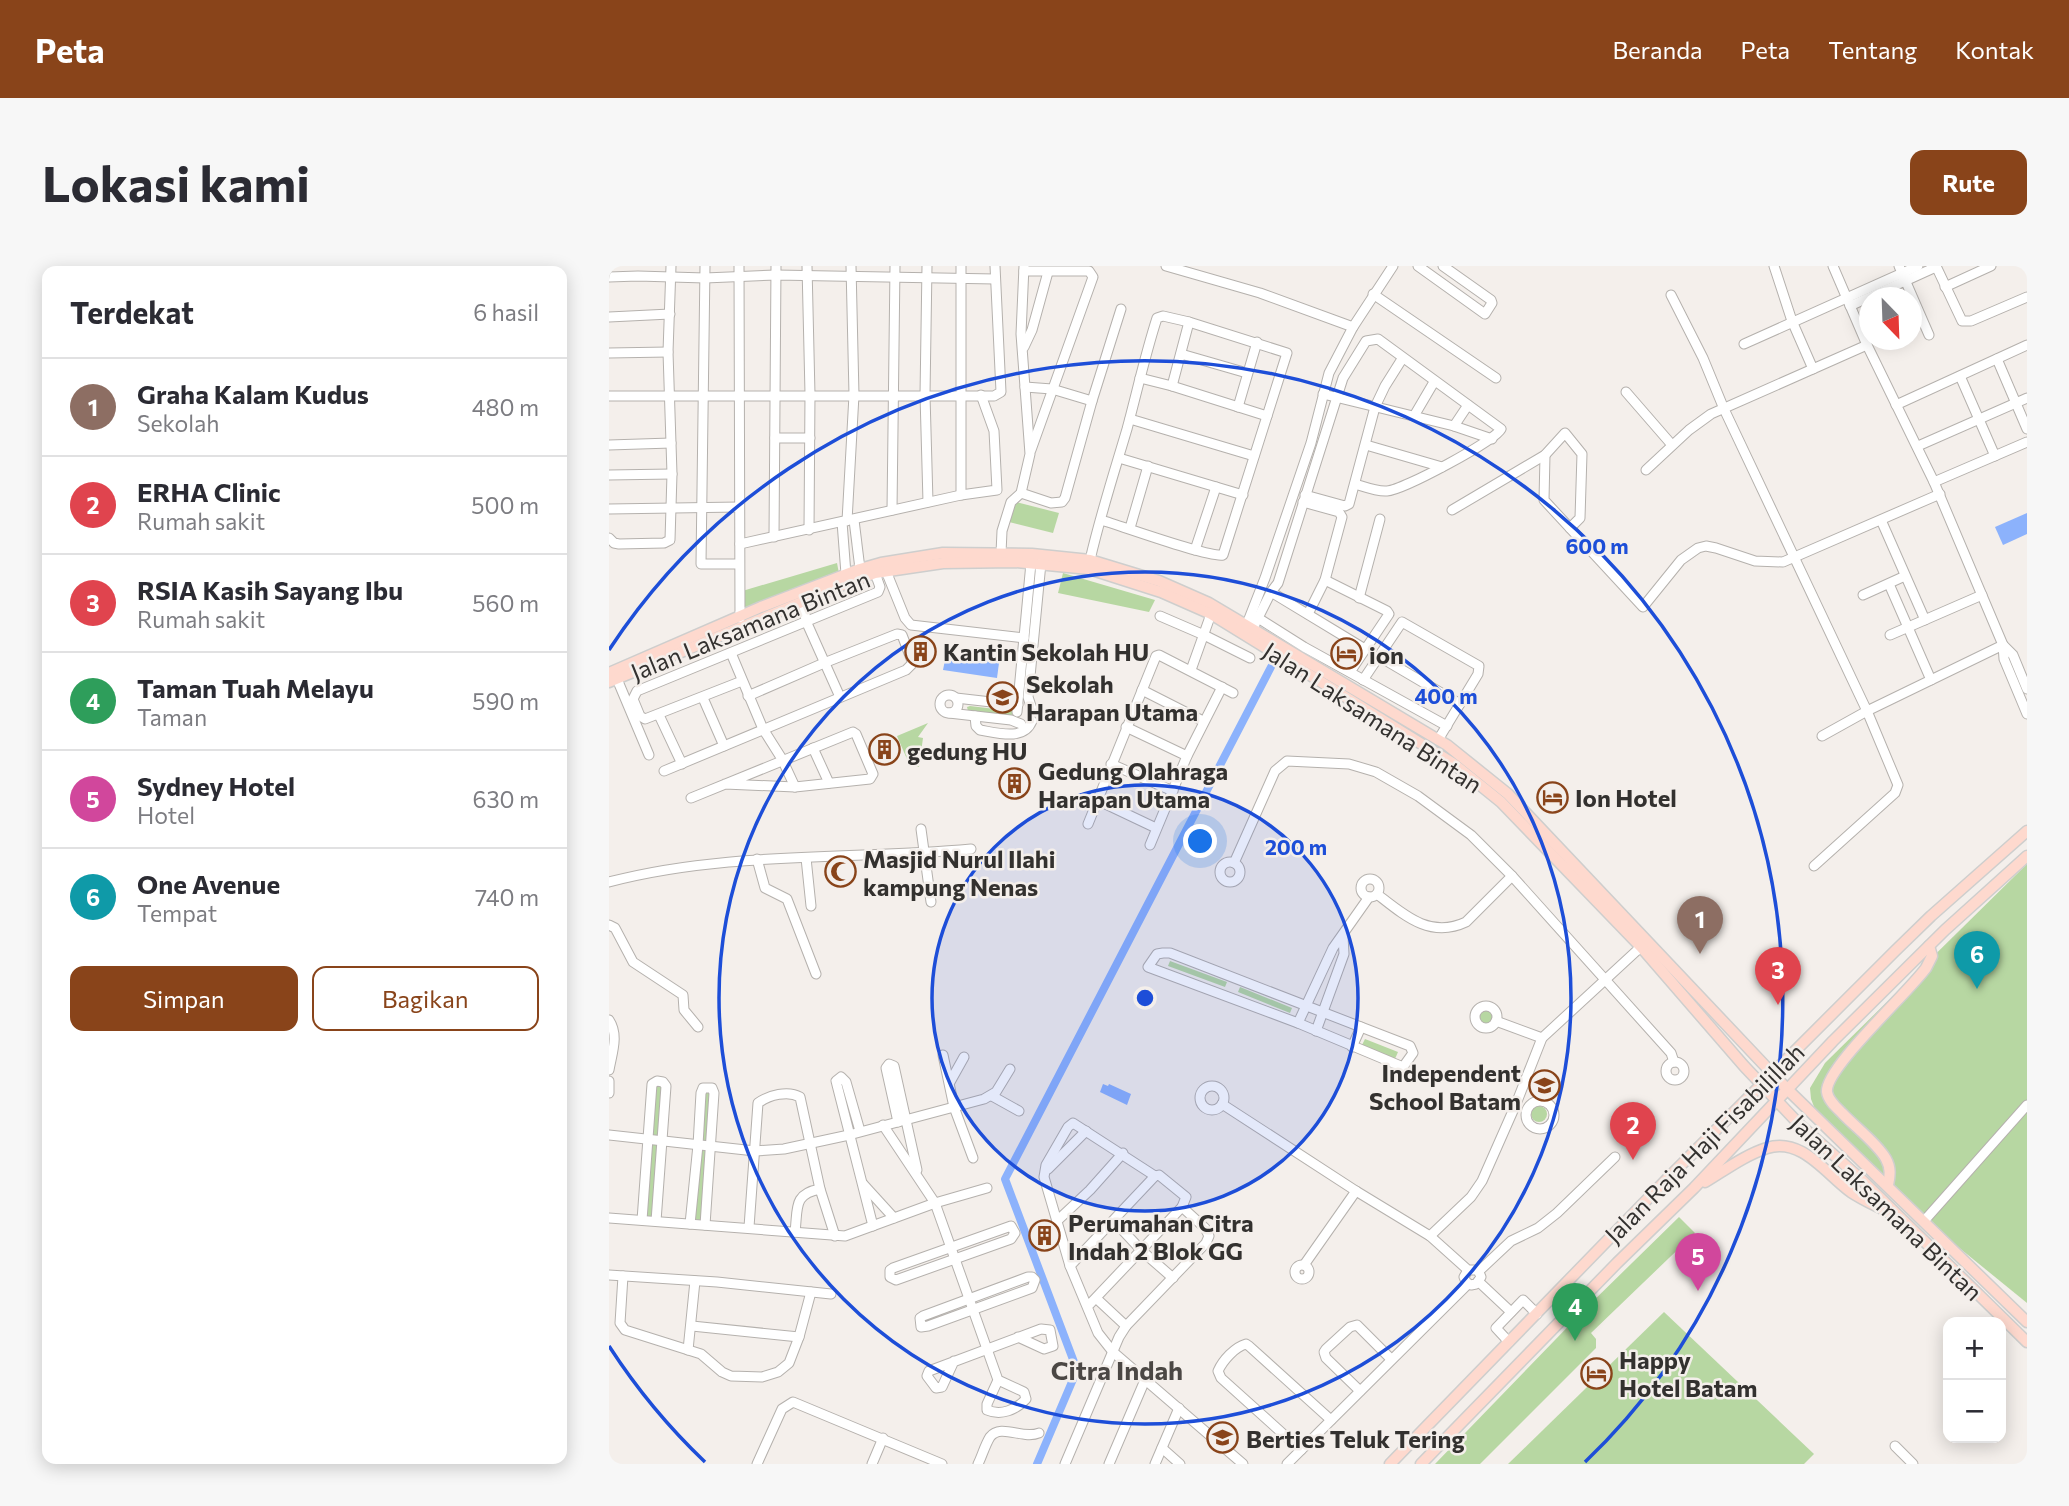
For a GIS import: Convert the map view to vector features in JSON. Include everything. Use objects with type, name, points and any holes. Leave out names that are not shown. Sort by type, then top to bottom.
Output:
[{"type":"main road","name":"Jalan Laksamana Bintan","points":[[612,678],[761,607],[881,563],[1001,553],[1067,556],[1090,560],[1159,581],[1252,623],[1302,651],[1459,753],[1509,794],[1643,944],[1776,1100],[2027,1342]]},
{"type":"main road","name":"Jalan Laksamana Bintan","points":[[612,678],[803,600],[881,572],[943,558],[1089,569],[1161,593],[1211,614],[1464,771],[1501,802],[1787,1089],[2027,1322]]},
{"type":"main road","name":"Jalan Raja Haji Fisabilillah","points":[[1390,1464],[1773,1073],[1931,916],[2027,831]]},
{"type":"main road","name":"Jalan Raja Haji Fisabilillah","points":[[1421,1464],[1929,946],[2027,856]]},
{"type":"main road","points":[[1888,1185],[1888,1161],[1834,1105],[1826,1091],[1827,1085],[1831,1074],[1854,1047],[1923,973],[1931,956],[1929,946]]},
{"type":"main road","points":[[1694,1188],[1756,1152],[1783,1146],[1795,1148],[1814,1160],[1852,1192],[1901,1219]]},
{"type":"main road","points":[[1459,1393],[1475,1409]]},
{"type":"street","points":[[609,538],[619,544],[666,543],[670,537],[671,266]]},
{"type":"street","points":[[705,266],[702,565],[740,564]]},
{"type":"street","points":[[807,266],[809,530]]},
{"type":"street","points":[[846,574],[853,395],[852,266]]},
{"type":"street","points":[[893,510],[895,266]]},
{"type":"street","points":[[927,266],[925,395],[928,502]]},
{"type":"street","points":[[961,266],[961,495]]},
{"type":"street","points":[[609,396],[994,396],[1000,392],[995,266]]},
{"type":"street","points":[[1166,266],[1260,293],[1353,327]]},
{"type":"street","points":[[1418,266],[1485,314],[1492,303],[1441,266],[1432,276]]},
{"type":"street","points":[[1773,266],[1792,321],[1813,369]]},
{"type":"street","points":[[1833,266],[1859,327]]},
{"type":"street","points":[[1744,344],[1792,321],[1848,302],[1918,266]]},
{"type":"street","points":[[1902,273],[1936,266],[1958,318],[1966,323],[2027,297]]},
{"type":"street","points":[[1945,287],[1991,266]]},
{"type":"street","points":[[1252,623],[1311,443],[1329,373],[1389,267]]},
{"type":"street","points":[[1001,553],[1002,531],[1013,499],[1021,493],[1030,454],[1093,277],[1089,271],[1048,272],[1024,269],[1021,334],[1030,454]]},
{"type":"street","points":[[609,277],[637,271],[671,277],[705,278],[739,271],[776,271],[808,276],[995,279]]},
{"type":"street","points":[[739,271],[740,618]]},
{"type":"street","points":[[774,537],[776,271]]},
{"type":"street","points":[[1023,350],[1032,330],[1048,272]]},
{"type":"street","points":[[1902,273],[1929,335]]},
{"type":"street","points":[[1373,294],[1496,378]]},
{"type":"street","points":[[1671,295],[1867,711],[1898,789],[1814,866]]},
{"type":"street","points":[[1021,493],[1051,503],[1058,503],[1065,498],[1121,309]]},
{"type":"street","points":[[609,317],[670,314]]},
{"type":"street","points":[[1090,560],[1101,520],[1130,419],[1157,318],[1163,316],[1189,322],[1287,353],[1223,555],[1195,550],[1101,520]]},
{"type":"street","points":[[1172,386],[1189,322]]},
{"type":"street","points":[[1252,623],[1278,583],[1346,371],[1366,341],[1378,339],[1500,428],[1500,432],[1492,439],[1443,467],[1387,491],[1355,484]]},
{"type":"street","points":[[1238,407],[1257,342]]},
{"type":"street","points":[[1896,405],[2027,345]]},
{"type":"street","points":[[1646,470],[1700,421],[1859,349]]},
{"type":"street","points":[[1869,350],[1940,494],[2003,645],[2004,659],[2027,714]]},
{"type":"street","points":[[609,353],[669,352]]},
{"type":"street","points":[[1181,355],[1247,373]]},
{"type":"street","points":[[1304,499],[1345,506],[1349,504],[1375,407],[1402,359]]},
{"type":"street","points":[[1997,359],[2027,429]]},
{"type":"street","points":[[1960,376],[1995,456]]},
{"type":"street","points":[[1140,378],[1267,416]]},
{"type":"street","points":[[1414,416],[1434,382]]},
{"type":"street","points":[[1025,387],[1052,389],[1092,401]]},
{"type":"street","points":[[1626,392],[1672,445]]},
{"type":"street","points":[[1323,394],[1454,426],[1492,439]]},
{"type":"street","points":[[740,544],[961,495],[997,490],[994,431],[981,395]]},
{"type":"street","points":[[1917,446],[2027,398]]},
{"type":"street","points":[[1454,426],[1468,405]]},
{"type":"street","points":[[1130,419],[1254,456]]},
{"type":"street","points":[[1452,510],[1545,455],[1565,433],[1582,454],[1580,518],[1570,528]]},
{"type":"street","points":[[775,438],[810,438]]},
{"type":"street","points":[[1934,482],[2027,442]]},
{"type":"street","points":[[609,445],[671,443]]},
{"type":"street","points":[[1366,445],[1443,467]]},
{"type":"street","points":[[1545,455],[1544,500],[1643,607],[1681,561],[1698,548],[1706,547],[1755,561],[1775,563],[1940,494]]},
{"type":"street","points":[[1119,457],[1243,495]]},
{"type":"street","points":[[1130,528],[1148,466]]},
{"type":"street","points":[[609,475],[672,474]]},
{"type":"street","points":[[1195,550],[1216,487]]},
{"type":"street","points":[[1304,499],[1341,514],[1325,580],[1308,614]]},
{"type":"street","points":[[609,509],[739,508]]},
{"type":"street","points":[[1359,598],[1380,519]]},
{"type":"street","points":[[1881,520],[1925,620]]},
{"type":"street","points":[[848,521],[860,569]]},
{"type":"street","points":[[1021,724],[1017,720],[1017,709],[1024,638],[1036,563]]},
{"type":"street","points":[[975,716],[976,726],[981,731],[1019,734],[1028,729],[1032,717],[1028,698],[1036,563]]},
{"type":"street","points":[[881,572],[911,625],[1024,638]]},
{"type":"street","points":[[742,681],[646,719],[642,718],[633,699],[635,693],[878,592],[881,572]]},
{"type":"street","points":[[1863,595],[1905,576]]},
{"type":"street","points":[[1325,580],[1389,614],[1350,672]]},
{"type":"street","points":[[1889,584],[1931,680]]},
{"type":"street","points":[[1271,592],[1365,649]]},
{"type":"street","points":[[1890,635],[1982,595]]},
{"type":"street","points":[[803,600],[806,621],[840,697]]},
{"type":"street","points":[[1191,670],[1211,614]]},
{"type":"street","points":[[1160,616],[1250,658]]},
{"type":"street","points":[[1363,680],[1400,624],[1406,622],[1479,666],[1478,674],[1438,740]]},
{"type":"street","points":[[664,771],[910,667],[912,661],[902,635],[891,635],[748,696]]},
{"type":"street","points":[[1822,736],[1867,711],[2003,645]]},
{"type":"street","points":[[2003,645],[2013,655],[2027,689]]},
{"type":"street","points":[[1302,651],[1350,672],[1447,726]]},
{"type":"street","points":[[731,653],[763,729],[782,759],[795,787]]},
{"type":"street","points":[[1088,824],[1158,655],[1233,693]]},
{"type":"street","points":[[1380,657],[1460,704]]},
{"type":"street","points":[[612,678],[649,755]]},
{"type":"street","points":[[1150,845],[1187,756],[1222,687]]},
{"type":"street","points":[[1142,690],[1203,721]]},
{"type":"street","points":[[947,695],[1017,709],[1026,708],[1032,717],[1027,724],[1021,724],[1011,720],[949,713],[941,709],[940,700],[947,695]]},
{"type":"street","points":[[703,698],[724,746]]},
{"type":"street","points":[[949,713],[958,706],[956,698]]},
{"type":"street","points":[[659,715],[682,764]]},
{"type":"street","points":[[1126,727],[1187,756]]},
{"type":"street","points":[[691,798],[782,759],[851,733],[856,734],[873,777],[795,787],[725,784]]},
{"type":"street","points":[[813,748],[829,783]]},
{"type":"street","points":[[1234,863],[1275,771],[1287,761],[1349,764],[1397,782],[1471,835],[1512,876],[1671,1054],[1674,1062]]},
{"type":"street","points":[[1111,764],[1173,791]]},
{"type":"street","points":[[1097,800],[1156,828]]},
{"type":"street","points":[[921,829],[931,902]]},
{"type":"street","points":[[609,882],[637,874],[716,862],[971,849]]},
{"type":"street","points":[[806,858],[811,906]]},
{"type":"street","points":[[757,859],[765,888],[787,899],[816,974]]},
{"type":"street","points":[[1298,1023],[1333,948],[1373,896],[1420,925],[1458,926],[1466,922],[1512,876]]},
{"type":"street","points":[[609,925],[615,929],[633,962],[683,995],[684,1010],[698,1027]]},
{"type":"street","points":[[1316,1031],[1344,954],[1343,936]]},
{"type":"street","points":[[1430,1236],[1471,1197],[1482,1181],[1517,1104],[1542,1038],[1643,944]]},
{"type":"street","points":[[1170,953],[1236,979],[1410,1046],[1413,1053],[1403,1068],[1298,1023],[1149,967],[1157,954],[1170,953]]},
{"type":"street","points":[[1228,997],[1236,979]]},
{"type":"street","points":[[609,1020],[613,1026],[614,1041],[609,1070]]},
{"type":"street","points":[[1496,1021],[1542,1038]]},
{"type":"street","points":[[1353,1047],[1361,1027]]},
{"type":"street","points":[[943,1055],[954,1107],[973,1158]]},
{"type":"street","points":[[950,1082],[964,1057]]},
{"type":"street","points":[[902,1121],[894,1066],[889,1064],[886,1068],[902,1121],[919,1177]]},
{"type":"street","points":[[609,1135],[755,1151],[784,1150],[992,1096],[1010,1069]]},
{"type":"street","points":[[860,1131],[846,1082],[841,1077],[837,1085],[873,1226]]},
{"type":"street","points":[[609,1081],[609,1093]]},
{"type":"street","points":[[642,1220],[652,1084],[657,1081],[666,1086],[656,1221]]},
{"type":"street","points":[[690,1224],[701,1090],[709,1087],[714,1093],[705,1224]]},
{"type":"street","points":[[749,1227],[758,1103],[792,1093],[800,1097],[820,1189],[835,1236]]},
{"type":"street","points":[[992,1096],[1019,1111]]},
{"type":"street","points":[[1222,1104],[1356,1192],[1430,1236],[1468,1270]]},
{"type":"street","points":[[1517,1104],[1527,1109]]},
{"type":"street","points":[[1924,1221],[2027,1105]]},
{"type":"street","points":[[1089,1306],[1182,1207],[1187,1196],[1159,1175],[1155,1176],[1073,1123],[1046,1165],[1044,1173],[1070,1266],[1089,1306],[1098,1333],[1112,1352],[1243,1464]]},
{"type":"street","points":[[883,1125],[935,1203],[952,1247],[998,1380],[986,1408],[995,1413],[1008,1411],[1026,1399],[1024,1392],[998,1380]]},
{"type":"street","points":[[1044,1173],[1086,1131]]},
{"type":"street","points":[[1058,1220],[1123,1153]]},
{"type":"street","points":[[1479,1271],[1511,1241],[1538,1228],[1557,1213],[1615,1157]]},
{"type":"street","points":[[1070,1266],[1155,1176]]},
{"type":"street","points":[[860,1180],[894,1218]]},
{"type":"street","points":[[609,1218],[845,1236],[935,1203],[987,1188]]},
{"type":"street","points":[[795,1232],[799,1200],[807,1191],[820,1189]]},
{"type":"street","points":[[1304,1265],[1356,1192]]},
{"type":"street","points":[[1079,1464],[1066,1462],[1112,1352],[1126,1326],[1206,1243],[1209,1236],[1205,1228],[1182,1207]]},
{"type":"street","points":[[1114,1221],[1142,1251],[1173,1278]]},
{"type":"street","points":[[1011,1226],[1014,1229],[1014,1237],[956,1259],[897,1280],[889,1274],[893,1268],[1006,1227],[1011,1226]]},
{"type":"street","points":[[1473,1268],[1479,1271],[1479,1282],[1468,1284],[1464,1277],[1468,1270],[1473,1268]]},
{"type":"street","points":[[609,1275],[831,1294]]},
{"type":"street","points":[[623,1276],[620,1323],[623,1329],[701,1354],[731,1376],[762,1377],[778,1372],[789,1363],[811,1292]]},
{"type":"street","points":[[1028,1277],[1035,1280],[1032,1288],[973,1309],[924,1327],[919,1324],[920,1318],[970,1298],[1028,1277]]},
{"type":"street","points":[[688,1350],[695,1281]]},
{"type":"street","points":[[1479,1282],[1511,1312]]},
{"type":"street","points":[[1287,1464],[1468,1284]]},
{"type":"street","points":[[1097,1299],[1126,1326]]},
{"type":"street","points":[[1509,1342],[1496,1328],[1523,1300],[1537,1314]]},
{"type":"street","points":[[1360,1391],[1326,1358],[1326,1349],[1350,1327],[1357,1325],[1391,1359]]},
{"type":"street","points":[[692,1326],[799,1337]]},
{"type":"street","points":[[954,1361],[1018,1337]]},
{"type":"street","points":[[1301,1450],[1221,1378],[1218,1371],[1220,1366],[1238,1347],[1246,1344],[1249,1346],[1331,1420]]},
{"type":"street","points":[[1109,1464],[1145,1380]]},
{"type":"street","points":[[757,1464],[782,1409],[793,1402],[941,1464]]},
{"type":"street","points":[[1155,1464],[1179,1408]]},
{"type":"street","points":[[978,1464],[990,1438],[996,1432],[1012,1431],[1023,1436],[1039,1433]]},
{"type":"street","points":[[872,1464],[883,1438]]},
{"type":"street","points":[[1895,1446],[1913,1464]]},
{"type":"street","points":[[1162,1448],[1180,1464]]},
{"type":"green space","points":[[1016,502],[1059,513],[1053,533],[1009,522]]},
{"type":"green space","points":[[837,563],[840,579],[742,621],[739,592]]},
{"type":"green space","points":[[1063,573],[1155,600],[1149,612],[1058,593]]},
{"type":"green space","points":[[967,707],[1013,713],[1012,716],[968,711]]},
{"type":"green space","points":[[928,723],[918,737],[923,738],[919,767],[910,766],[897,736]]},
{"type":"green space","points":[[2027,864],[2027,1303],[1925,1220],[1822,1127],[1811,1099],[1810,1088],[1825,1063]]},
{"type":"green space","points":[[1170,961],[1227,982],[1225,987],[1168,966]]},
{"type":"green space","points":[[1240,987],[1292,1008],[1290,1013],[1238,992]]},
{"type":"green space","points":[[1485,1009],[1491,1011],[1491,1023],[1485,1025],[1479,1023],[1477,1017],[1479,1011]]},
{"type":"green space","points":[[1365,1039],[1398,1052],[1394,1061],[1361,1047]]},
{"type":"green space","points":[[654,1085],[663,1086],[659,1138],[650,1137]]},
{"type":"green space","points":[[704,1091],[712,1091],[708,1143],[700,1142]]},
{"type":"green space","points":[[1539,1106],[1547,1114],[1539,1122],[1531,1114]]},
{"type":"green space","points":[[649,1144],[659,1144],[655,1220],[645,1219]]},
{"type":"green space","points":[[701,1148],[708,1149],[703,1222],[695,1221]]},
{"type":"green space","points":[[1679,1217],[1695,1233],[1591,1333],[1596,1339],[1596,1348],[1480,1464],[1435,1464],[1585,1309]]},
{"type":"green space","points":[[1664,1312],[1814,1454],[1804,1464],[1508,1464]]},
{"type":"water","points":[[2027,513],[2027,534],[2003,545],[1995,527]]},
{"type":"water","points":[[946,655],[999,663],[997,678],[943,670]]},
{"type":"water","points":[[1103,1084],[1131,1094],[1127,1105],[1100,1092]]},
{"type":"waterway","points":[[1037,1464],[1077,1370],[1005,1179],[1271,667]]},
{"type":"place","name":"Kantin Sekolah HU","points":[[920,651]]},
{"type":"place","name":"ion","points":[[1346,654]]},
{"type":"place","name":"Sekolah Harapan Utama","points":[[1003,697]]},
{"type":"place","name":"gedung HU","points":[[884,750]]},
{"type":"place","name":"Gedung Olahraga Harapan Utama","points":[[1015,784]]},
{"type":"place","name":"Ion Hotel","points":[[1552,797]]},
{"type":"place","name":"Masjid Nurul Ilahi kampung Nenas","points":[[840,872]]},
{"type":"place","name":"Graha Kalam Kudus","points":[[1700,954]]},
{"type":"place","name":"One Avenue","points":[[1977,989]]},
{"type":"place","name":"RSIA Kasih Sayang Ibu","points":[[1778,1005]]},
{"type":"place","name":"Independent School Batam","points":[[1544,1086]]},
{"type":"place","name":"ERHA Clinic","points":[[1633,1160]]},
{"type":"place","name":"Perumahan Citra Indah 2 Blok GG","points":[[1045,1236]]},
{"type":"place","name":"Sydney Hotel","points":[[1698,1291]]},
{"type":"place","name":"Taman Tuah Melayu","points":[[1575,1341]]},
{"type":"place","name":"Happy Hotel Batam","points":[[1596,1373]]},
{"type":"place","name":"Berties Teluk Tering","points":[[1223,1438]]},
{"type":"district","name":"Citra Indah","points":[[1117,1369]]}]
